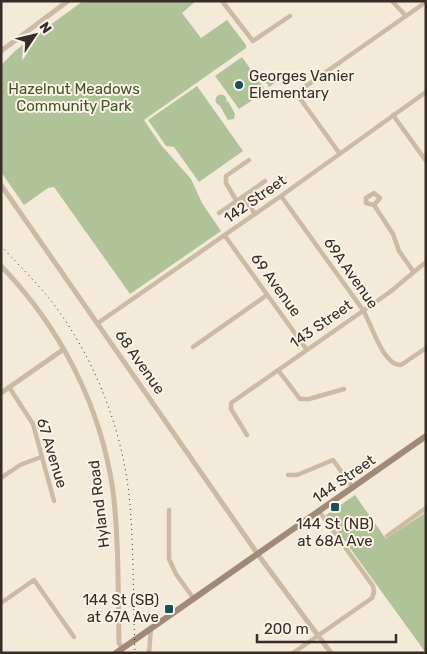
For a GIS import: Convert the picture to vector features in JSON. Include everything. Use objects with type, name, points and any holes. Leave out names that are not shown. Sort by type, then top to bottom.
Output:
[{"type":"main road","name":"144 Street","points":[[116,653],[426,436]]},
{"type":"street","points":[[1,51],[68,1]]},
{"type":"street","points":[[222,1],[254,40],[290,16]]},
{"type":"street","points":[[392,1],[406,16]]},
{"type":"street","points":[[340,154],[296,93],[426,2]]},
{"type":"street","name":"142 Street","points":[[98,323],[282,196],[426,92]]},
{"type":"street","points":[[393,115],[426,161]]},
{"type":"street","points":[[236,200],[226,183],[226,176],[249,160]]},
{"type":"street","points":[[218,213],[236,200],[244,198],[265,181]]},
{"type":"street","name":"68 Avenue","points":[[1,185],[258,554],[330,653]]},
{"type":"street","name":"69A Avenue","points":[[282,196],[363,310],[380,347],[396,365],[403,364],[426,348]]},
{"type":"street","points":[[244,198],[255,214]]},
{"type":"street","points":[[374,205],[393,234],[399,251],[413,271]]},
{"type":"street","name":"69 Avenue","points":[[225,236],[307,350]]},
{"type":"street","name":"143 Street","points":[[247,435],[229,405],[390,292],[426,262]]},
{"type":"street","name":"Hyland Road","points":[[1,266],[39,309],[64,348],[92,410],[110,476],[116,521],[119,643],[122,648]]},
{"type":"street","points":[[193,347],[267,295]]},
{"type":"street","points":[[1,393],[64,348]]},
{"type":"street","points":[[278,370],[300,399],[309,399],[344,388]]},
{"type":"street","name":"67 Avenue","points":[[9,388],[30,420],[54,501]]},
{"type":"street","points":[[1,478],[20,465],[42,457]]},
{"type":"street","points":[[288,475],[297,475],[333,460],[353,488]]},
{"type":"street","points":[[387,536],[426,508]]},
{"type":"street","points":[[169,510],[170,559],[176,574],[194,599]]},
{"type":"street","points":[[293,653],[372,598],[374,594],[373,586],[319,511]]},
{"type":"street","points":[[1,603],[34,580],[74,637]]},
{"type":"street","points":[[149,653],[151,628]]},
{"type":"street","points":[[140,636],[149,642]]},
{"type":"green space","name":"Hazelnut Meadows Community Park","points":[[83,1],[196,1],[182,13],[201,38],[227,20],[246,45],[246,48],[144,120],[161,145],[191,179],[202,203],[221,231],[130,294],[54,187],[48,188],[24,205],[1,172],[1,65],[16,50]]},
{"type":"green space","points":[[242,57],[266,91],[239,109],[215,76]]},
{"type":"green space","points":[[269,72],[276,82],[269,87],[262,76]]},
{"type":"green space","points":[[197,86],[243,151],[199,182],[174,147],[166,146],[148,120]]},
{"type":"green space","points":[[221,94],[227,100],[221,106],[215,100]]},
{"type":"green space","points":[[228,101],[235,114],[234,119],[228,120],[220,106]]},
{"type":"green space","points":[[355,495],[386,539],[426,512],[426,653],[326,515]]},
{"type":"railway","points":[[1,246],[46,295],[68,324],[94,373],[114,424],[127,478],[130,505],[135,653]]},
{"type":"place","name":"Georges Vanier Elementary","points":[[239,85]]},
{"type":"place","name":"144 St (NB) at 68A Ave","points":[[335,507]]},
{"type":"place","name":"144 St (SB) at 67A Ave","points":[[169,609]]}]
